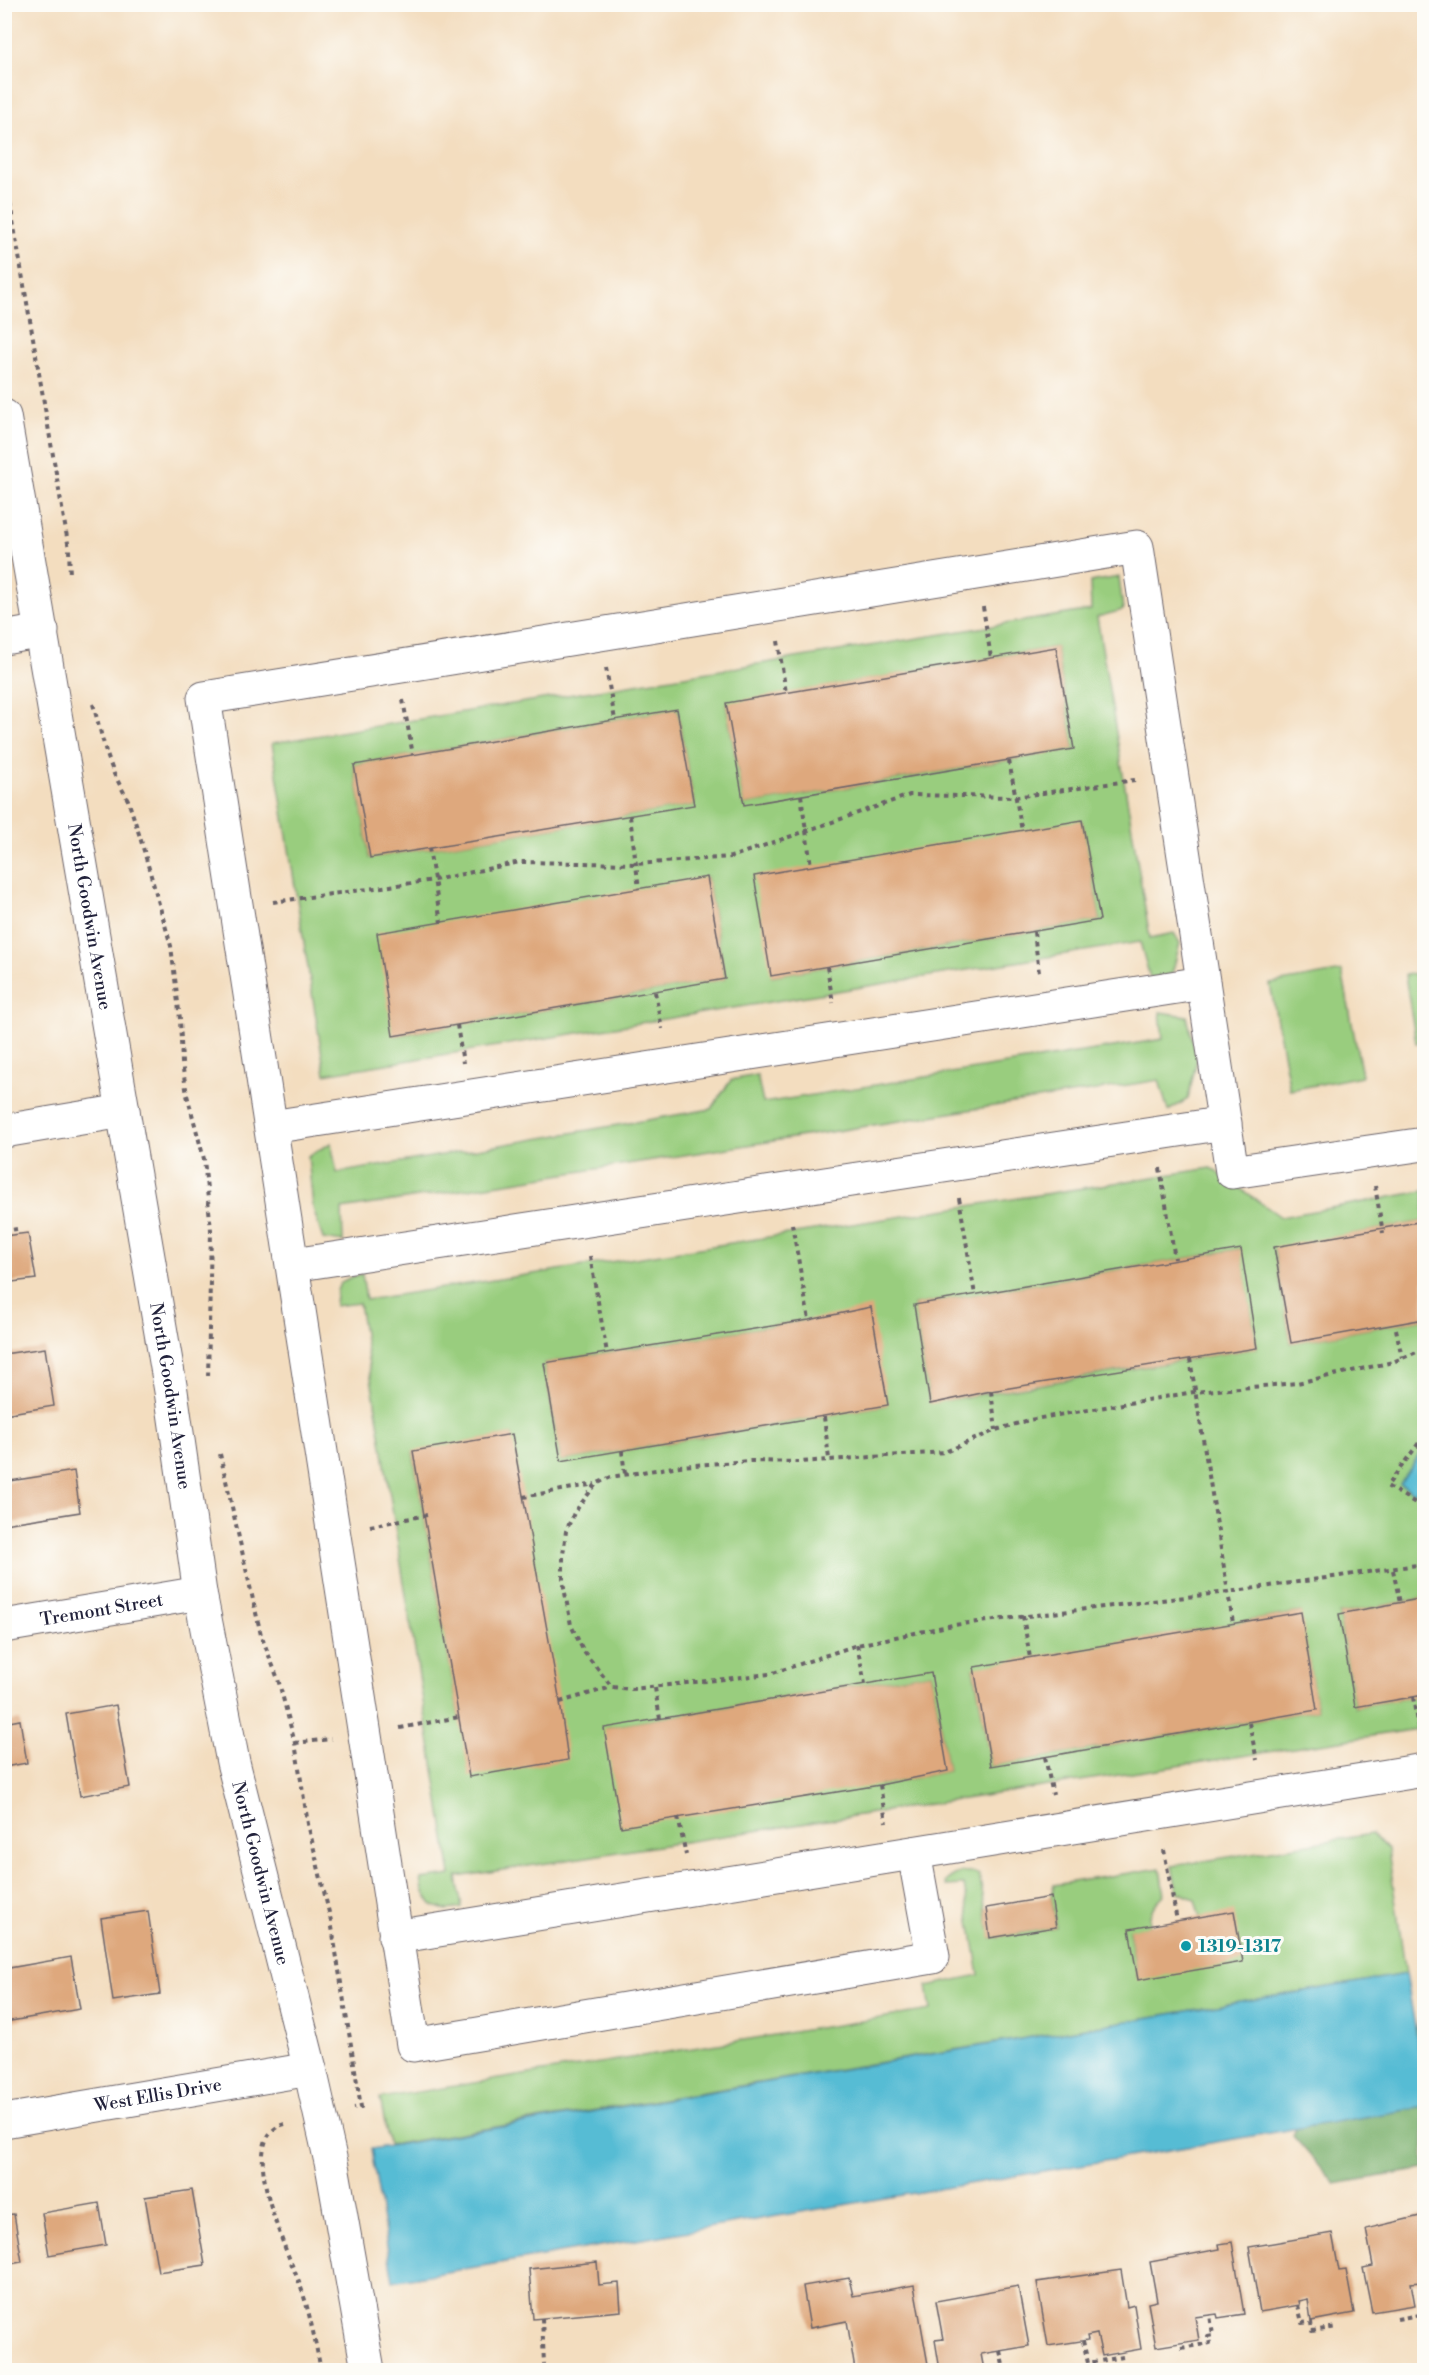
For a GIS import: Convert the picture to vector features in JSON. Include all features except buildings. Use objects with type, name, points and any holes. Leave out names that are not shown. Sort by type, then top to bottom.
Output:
[{"type":"street","name":"North Goodwin Avenue","points":[[4,416],[171,1390],[200,1593],[233,1762],[310,2069],[333,2171],[368,2370]]},
{"type":"street","points":[[914,1852],[933,1957],[413,2045],[204,698],[1137,548],[1232,1172],[1425,1144]]},
{"type":"street","points":[[4,638],[42,631]]},
{"type":"street","points":[[271,1127],[1203,983]]},
{"type":"street","points":[[4,1131],[123,1111]]},
{"type":"street","points":[[293,1265],[1225,1123]]},
{"type":"street","name":"Tremont Street","points":[[4,1626],[200,1593]]},
{"type":"street","points":[[395,1937],[1425,1770]]},
{"type":"street","name":"West Ellis Drive","points":[[4,2121],[310,2069]]},
{"type":"path","points":[[4,168],[69,549],[71,568],[68,583]]},
{"type":"path","points":[[978,573],[991,658]]},
{"type":"path","points":[[772,606],[786,693]]},
{"type":"path","points":[[601,634],[615,720]]},
{"type":"path","points":[[397,667],[413,755]]},
{"type":"path","points":[[90,694],[106,752],[128,800],[140,837],[171,946],[180,1019],[182,1063],[187,1095],[204,1159],[211,1230],[208,1381]]},
{"type":"path","points":[[1009,761],[1022,831]]},
{"type":"path","points":[[237,906],[434,880],[520,862],[637,864],[731,857],[910,795],[1015,797],[1172,775]]},
{"type":"path","points":[[801,795],[811,866]]},
{"type":"path","points":[[630,816],[639,889]]},
{"type":"path","points":[[429,848],[441,923]]},
{"type":"path","points":[[1154,1134],[1175,1259]]},
{"type":"path","points":[[1369,1152],[1383,1233]]},
{"type":"path","points":[[953,1164],[975,1295]]},
{"type":"path","points":[[786,1190],[809,1320]]},
{"type":"path","points":[[584,1221],[607,1353]]},
{"type":"path","points":[[4,1231],[17,1229]]},
{"type":"path","points":[[1396,1329],[1402,1359]]},
{"type":"path","points":[[523,1497],[596,1484],[625,1474],[680,1466],[750,1461],[800,1462],[945,1452],[996,1430],[1029,1420],[1194,1392],[1298,1383],[1402,1359],[1425,1349]]},
{"type":"path","points":[[1190,1359],[1233,1623]]},
{"type":"path","points":[[991,1391],[996,1430]]},
{"type":"path","points":[[824,1417],[829,1459]]},
{"type":"path","points":[[1424,1438],[1387,1486],[1425,1508]]},
{"type":"path","points":[[217,1442],[259,1628],[278,1679],[295,1743],[308,1824],[331,1921],[358,2091]]},
{"type":"path","points":[[622,1451],[625,1474]]},
{"type":"path","points":[[596,1484],[574,1513],[566,1532],[563,1582],[566,1605],[577,1640],[612,1687]]},
{"type":"path","points":[[333,1532],[427,1515]]},
{"type":"path","points":[[560,1702],[612,1687],[655,1688],[770,1674],[857,1645],[953,1625],[1228,1592],[1425,1564]]},
{"type":"path","points":[[1393,1570],[1400,1603]]},
{"type":"path","points":[[1023,1616],[1030,1658]]},
{"type":"path","points":[[857,1645],[865,1684]]},
{"type":"path","points":[[655,1688],[660,1719]]},
{"type":"path","points":[[364,1735],[459,1717]]},
{"type":"path","points":[[1157,1813],[1177,1921]]},
{"type":"path","points":[[280,2126],[265,2144],[262,2161],[267,2199],[300,2286],[321,2370]]},
{"type":"path","points":[[1298,2305],[1302,2323],[1311,2322],[1312,2331],[1337,2328]]},
{"type":"path","points":[[1397,2319],[1425,2314]]},
{"type":"path","points":[[1181,2348],[1210,2343],[1208,2336],[1213,2335],[1210,2315]]},
{"type":"path","points":[[542,2318],[544,2364]]},
{"type":"path","points":[[1083,2341],[1088,2363],[1124,2357]]},
{"type":"path","points":[[1000,2351],[1004,2370]]},
{"type":"green space","points":[[1119,577],[1123,610],[1097,617],[1150,938],[1174,933],[1180,943],[1172,974],[1150,978],[1140,942],[325,1074],[272,743],[1091,610],[1090,582]],"holes":[[[1056,647],[1074,749],[744,805],[726,704]],[[677,709],[694,805],[370,858],[354,765]],[[1082,821],[1100,920],[771,976],[1022,831]],[[707,877],[725,979],[394,1036]]]},
{"type":"green space","points":[[1342,971],[1362,1076],[1290,1090],[1270,984]]},
{"type":"green space","points":[[1424,972],[1424,1041],[1416,1043],[1405,975]]},
{"type":"green space","points":[[1160,1012],[1187,1016],[1197,1059],[1188,1099],[1168,1111],[1159,1080],[342,1209],[343,1242],[323,1239],[313,1208],[308,1156],[331,1143],[337,1173],[711,1109],[731,1080],[757,1075],[763,1103],[1163,1039]]},
{"type":"green space","points":[[1211,1168],[1281,1217],[1424,1191],[1424,1221],[1274,1248],[1291,1343],[1424,1319],[1424,1598],[1339,1614],[1355,1707],[1424,1695],[1424,1728],[457,1877],[462,1908],[447,1910],[433,1906],[423,1891],[421,1879],[451,1875],[359,1303],[335,1306],[338,1287],[341,1283],[362,1274],[366,1300]],"holes":[[[1240,1249],[1257,1348],[930,1403],[914,1305]],[[809,1320],[887,1405],[561,1461],[544,1363]],[[512,1435],[459,1717],[413,1452]],[[1300,1612],[1317,1710],[991,1766],[974,1668]],[[931,1673],[948,1771],[880,1785],[605,1728]]]},
{"type":"green space","points":[[1371,1834],[1388,1850],[1406,1974],[389,2145],[380,2098],[931,2010],[927,1986],[979,1975],[964,1885],[946,1886],[945,1882],[961,1873],[970,1872],[979,1875],[991,1938],[1056,1927],[1051,1897],[1054,1885],[1160,1868],[1164,1895],[1152,1909],[1150,1926],[1129,1930],[1138,1979],[1200,1918],[1195,1900],[1177,1891],[1172,1866]]},
{"type":"green space","points":[[1424,2003],[1424,2169],[1335,2184],[1293,2136],[1339,2044],[1403,2076]]},
{"type":"water","points":[[1421,1452],[1424,1455],[1424,1493],[1418,1488],[1414,1493],[1400,1484]]},
{"type":"water","points":[[1406,1974],[1424,2080],[1424,2107],[393,2281],[371,2149]]},
{"type":"place","name":"1319-1317","points":[[1186,1946]]}]
